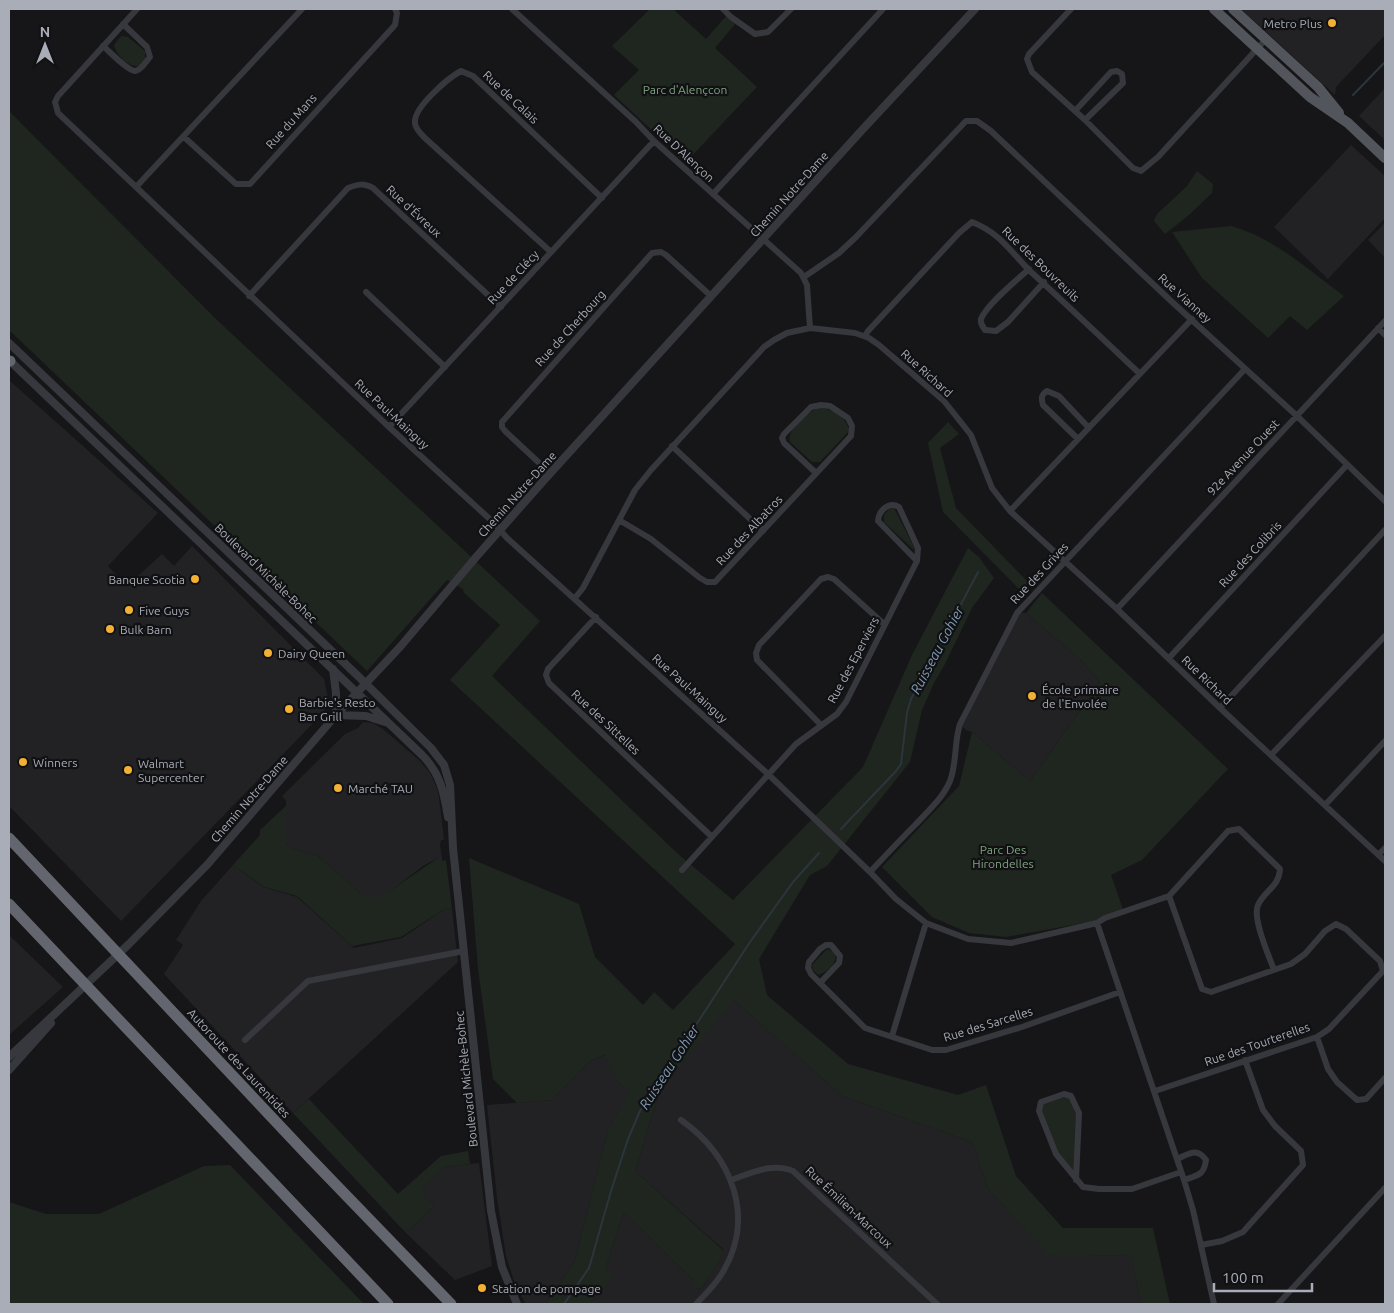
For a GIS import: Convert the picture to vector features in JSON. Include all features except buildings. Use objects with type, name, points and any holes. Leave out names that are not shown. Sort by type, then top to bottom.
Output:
[{"type":"highway","name":"Autoroute des Laurentides","points":[[9,838],[311,1159],[451,1304]]},
{"type":"highway","points":[[9,904],[388,1304]]},
{"type":"main road","points":[[1214,9],[1310,97],[1348,123]]},
{"type":"main road","points":[[1232,9],[1318,88],[1348,123],[1385,158]]},
{"type":"street","points":[[123,24],[150,52],[150,56],[136,71],[130,70],[103,46],[123,24],[137,9]]},
{"type":"street","points":[[136,188],[302,9]]},
{"type":"street","name":"Rue du Mans","points":[[184,137],[236,184],[250,184],[395,25],[397,13],[394,9]]},
{"type":"street","name":"Rue D'Alençon","points":[[512,9],[636,122],[654,141],[804,276]]},
{"type":"street","points":[[723,9],[755,34],[768,32],[791,9]]},
{"type":"street","points":[[713,194],[882,9]]},
{"type":"street","name":"Chemin Notre-Dame","points":[[9,1057],[129,944],[207,865],[336,715],[404,643],[550,474],[975,9]]},
{"type":"street","points":[[1071,9],[1029,54],[1027,60],[1032,72],[1085,120],[1133,168],[1141,171],[1158,157],[1266,39]]},
{"type":"street","name":"Rue Paul-Mainguy","points":[[103,46],[58,96],[55,102],[58,113],[388,427],[769,775],[896,899],[926,923],[968,939],[1011,943],[1097,923],[1169,896],[1228,831],[1239,829],[1280,869],[1280,879],[1258,906],[1256,918],[1274,970]]},
{"type":"street","name":"Rue de Calais","points":[[551,252],[416,128],[414,122],[418,111],[449,78],[461,71],[473,76],[602,198]]},
{"type":"street","points":[[1075,111],[1111,72],[1122,74],[1123,83],[1085,120]]},
{"type":"street","name":"Rue Vianney","points":[[804,276],[839,253],[856,238],[966,121],[977,122],[991,131],[1297,416],[1385,501]]},
{"type":"street","name":"Rue de Clécy","points":[[388,427],[654,141]]},
{"type":"street","name":"Rue d'Évreux","points":[[249,296],[348,188],[359,184],[367,184],[374,188],[501,307]]},
{"type":"street","name":"Rue des Bouvreuils","points":[[865,336],[959,233],[972,222],[986,228],[1001,240],[1140,374]]},
{"type":"street","name":"Rue de Cherbourg","points":[[550,474],[505,431],[502,427],[502,422],[652,253],[661,252],[666,255],[711,296]]},
{"type":"street","points":[[1029,269],[990,306],[981,320],[981,326],[985,330],[996,331],[1008,322],[1044,282]]},
{"type":"street","points":[[804,276],[808,288],[810,328]]},
{"type":"street","points":[[366,292],[445,367]]},
{"type":"street","points":[[1010,511],[1192,319]]},
{"type":"street","name":"92e Avenue Ouest","points":[[1117,609],[1385,321]]},
{"type":"street","name":"Rue Richard","points":[[575,598],[583,588],[635,490],[672,446],[768,344],[787,333],[810,328],[838,330],[865,336],[879,344],[944,400],[971,435],[992,488],[1010,511],[1385,861]]},
{"type":"street","points":[[1378,328],[1385,335]]},
{"type":"street","name":"Boulevard Michèle-Bohec","points":[[9,343],[431,748],[444,764],[450,785],[453,848]]},
{"type":"street","name":"Boulevard Michèle-Bohec","points":[[9,361],[390,723],[426,758],[438,777],[444,794],[453,848],[493,1226],[502,1267],[517,1304]]},
{"type":"street","name":"Rue des Grives","points":[[870,872],[944,792],[950,781],[954,765],[956,735],[960,724],[1017,613],[1246,369]]},
{"type":"street","points":[[1078,439],[1043,405],[1041,399],[1043,394],[1047,391],[1059,396],[1089,428]]},
{"type":"street","name":"Rue des Albatros","points":[[619,520],[651,539],[707,582],[715,582],[851,436],[852,426],[848,418],[830,406],[811,407],[782,438],[784,443],[816,473]]},
{"type":"street","points":[[672,446],[763,531]]},
{"type":"street","name":"Rue des Colibris","points":[[1169,658],[1347,465]]},
{"type":"street","points":[[895,505],[899,507],[918,548],[917,561],[878,521],[879,514],[887,506],[895,505]]},
{"type":"street","points":[[1220,708],[1385,530]]},
{"type":"street","name":"Rue des Eperviers","points":[[682,870],[796,744],[837,714],[846,702],[917,561]]},
{"type":"street","points":[[821,725],[757,660],[756,652],[759,645],[821,579],[828,577],[834,580],[884,624]]},
{"type":"street","name":"Rue des Sittelles","points":[[596,617],[548,669],[546,675],[549,683],[711,836]]},
{"type":"street","points":[[1271,755],[1385,636]]},
{"type":"street","points":[[333,669],[336,715],[366,716],[390,723]]},
{"type":"street","points":[[1325,805],[1385,741]]},
{"type":"street","points":[[1379,854],[1385,848]]},
{"type":"street","name":"Rue des Tourterelles","points":[[1154,1091],[1316,1037],[1329,1029],[1383,971],[1380,961],[1346,929],[1336,924],[1325,932],[1305,954],[1291,964],[1211,992],[1202,989],[1169,896]]},
{"type":"street","points":[[892,1036],[926,923]]},
{"type":"street","points":[[1097,923],[1184,1180],[1214,1304]]},
{"type":"street","name":"Rue des Sarcelles","points":[[820,984],[839,963],[840,956],[831,945],[826,945],[820,949],[809,962],[808,968],[820,984],[865,1028],[932,1050],[946,1050],[1022,1027],[1120,992]]},
{"type":"street","points":[[245,1040],[308,981],[464,951]]},
{"type":"street","name":"Chemin Notre-Dame","points":[[9,1070],[76,995]]},
{"type":"street","points":[[1316,1037],[1328,1069],[1338,1082],[1357,1100],[1366,1099],[1385,1078]]},
{"type":"street","points":[[1201,1245],[1222,1241],[1243,1232],[1303,1165],[1301,1151],[1275,1126],[1263,1110],[1245,1060]]},
{"type":"street","points":[[1076,1180],[1079,1113],[1071,1096],[1064,1094],[1041,1102],[1039,1111],[1056,1154],[1076,1180],[1083,1187],[1099,1189],[1132,1188],[1181,1172]]},
{"type":"street","points":[[681,1120],[712,1148],[725,1167],[736,1198],[737,1216],[734,1247],[721,1276],[696,1304]]},
{"type":"street","points":[[1177,1159],[1195,1152],[1201,1154],[1206,1160],[1205,1169],[1202,1173],[1184,1180]]},
{"type":"street","name":"Rue Émilien-Marcoux","points":[[731,1180],[772,1168],[784,1167],[793,1171],[937,1304]]},
{"type":"street","points":[[1278,1304],[1385,1188]]},
{"type":"shaded area","points":[[1241,9],[1385,9],[1385,35],[1336,87],[1335,95]]},
{"type":"shaded area","points":[[1385,88],[1385,140],[1359,116]]},
{"type":"shaded area","points":[[1351,145],[1385,176],[1385,218],[1328,279],[1274,227]]},
{"type":"shaded area","points":[[1385,223],[1385,258],[1368,240]]},
{"type":"shaded area","points":[[9,380],[158,513],[108,566],[127,586],[162,554],[174,566],[192,546],[324,679],[328,698],[324,712],[121,921],[9,806]]},
{"type":"shaded area","name":"École primaire de l'Envolée","points":[[1017,613],[1026,613],[1080,659],[1100,682],[1030,781],[960,724]]},
{"type":"shaded area","points":[[363,722],[373,723],[383,729],[420,761],[430,773],[439,797],[444,840],[441,840],[440,845],[442,858],[438,858],[423,866],[381,898],[365,897],[318,856],[294,849],[286,843],[286,801],[282,796],[345,734],[358,728]]},
{"type":"shaded area","points":[[233,865],[263,887],[297,897],[354,948],[402,938],[446,908],[452,909],[458,962],[293,1113],[164,974],[183,945],[176,940],[201,901]]},
{"type":"shaded area","points":[[9,935],[63,987],[9,1035]]},
{"type":"shaded area","points":[[733,999],[842,1096],[972,1142],[988,1189],[1048,1254],[1131,1256],[1141,1304],[589,1304],[612,1278],[605,1270],[624,1212],[693,1280],[692,1284],[699,1290],[717,1265],[724,1250],[635,1171],[659,1093]]},
{"type":"shaded area","points":[[605,1055],[618,1083],[632,1091],[608,1130],[574,1263],[545,1304],[526,1304],[516,1287],[506,1256],[497,1198],[487,1105],[552,1100],[590,1061]]},
{"type":"shaded area","points":[[479,1163],[492,1266],[455,1280],[406,1233],[434,1206],[420,1191],[444,1167]]},
{"type":"green space","name":"Parc d'Alençcon","points":[[650,9],[673,9],[706,39],[727,15],[736,23],[715,48],[757,87],[686,162],[614,95],[639,70],[612,46]]},
{"type":"green space","points":[[121,36],[128,37],[145,51],[145,59],[139,66],[131,65],[117,53],[114,45]]},
{"type":"green space","points":[[9,111],[217,320],[540,621],[492,676],[677,853],[733,900],[863,767],[912,655],[968,548],[979,557],[994,578],[972,608],[934,683],[922,710],[910,762],[827,866],[810,875],[759,959],[767,995],[848,1064],[958,1095],[986,1085],[1016,1176],[1063,1228],[1153,1228],[1170,1304],[1141,1304],[1131,1256],[1048,1255],[988,1189],[972,1142],[842,1096],[734,1000],[659,1093],[635,1171],[724,1251],[713,1272],[699,1290],[691,1284],[693,1280],[624,1212],[605,1270],[613,1278],[589,1304],[545,1304],[574,1263],[608,1130],[631,1091],[618,1083],[604,1055],[590,1061],[552,1100],[517,1103],[493,1079],[478,969],[469,858],[579,904],[595,957],[643,1005],[654,992],[673,1010],[735,944],[450,680],[500,625],[464,593],[463,589],[447,580],[367,671],[9,330]]},
{"type":"green space","points":[[1197,171],[1213,184],[1212,193],[1165,234],[1154,221],[1157,214],[1187,186]]},
{"type":"green space","points":[[1231,226],[1247,231],[1277,247],[1344,296],[1307,330],[1290,316],[1268,338],[1202,278],[1172,232]]},
{"type":"green space","points":[[819,408],[838,414],[848,426],[849,431],[820,462],[812,462],[790,442],[790,437],[799,421]]},
{"type":"green space","points":[[948,422],[959,434],[940,448],[956,508],[1029,583],[1021,591],[943,512],[928,443]]},
{"type":"green space","points":[[894,508],[914,550],[884,522],[884,515],[889,509]]},
{"type":"green space","name":"Parc Des Hirondelles","points":[[1042,593],[1228,769],[1142,860],[1111,875],[1124,912],[1095,921],[1006,937],[969,933],[932,917],[882,867],[959,786],[972,732],[1030,781],[1100,682],[1080,659],[1026,613]]},
{"type":"green space","points":[[286,806],[286,843],[294,849],[318,856],[365,897],[381,897],[438,858],[442,858],[442,861],[446,860],[452,909],[446,908],[401,937],[352,946],[297,896],[264,887],[233,865],[260,835],[260,830]]},
{"type":"green space","points":[[827,949],[835,955],[834,963],[827,971],[818,975],[813,970],[812,965]]},
{"type":"green space","points":[[1071,1096],[1079,1113],[1076,1180],[1056,1154],[1039,1111],[1041,1102]]},
{"type":"green space","points":[[309,1099],[398,1194],[441,1156],[468,1151],[470,1164],[444,1167],[421,1191],[434,1206],[406,1233],[293,1113]]},
{"type":"green space","points":[[230,1165],[364,1304],[9,1304],[9,1202],[46,1214],[99,1214],[204,1166]]},
{"type":"waterway","points":[[1353,95],[1385,62]]},
{"type":"waterway","name":"Ruisseau Gohier","points":[[841,829],[901,764],[907,713],[911,699],[978,572]]},
{"type":"waterway","name":"Ruisseau Gohier","points":[[564,1304],[589,1268],[611,1191],[628,1139],[640,1111],[750,942],[793,882],[819,853]]},
{"type":"place","name":"Metro Plus","points":[[1332,23]]},
{"type":"place","name":"Banque Scotia","points":[[195,579]]},
{"type":"place","name":"Five Guys","points":[[129,610]]},
{"type":"place","name":"Bulk Barn","points":[[110,629]]},
{"type":"place","name":"Dairy Queen","points":[[268,653]]},
{"type":"place","name":"École primaire de l'Envolée","points":[[1032,696]]},
{"type":"place","name":"Barbie's Resto Bar Grill","points":[[289,709]]},
{"type":"place","name":"Winners","points":[[23,762]]},
{"type":"place","name":"Walmart Supercenter","points":[[128,770]]},
{"type":"place","name":"Marché TAU","points":[[338,788]]},
{"type":"place","name":"Station de pompage","points":[[482,1288]]}]
